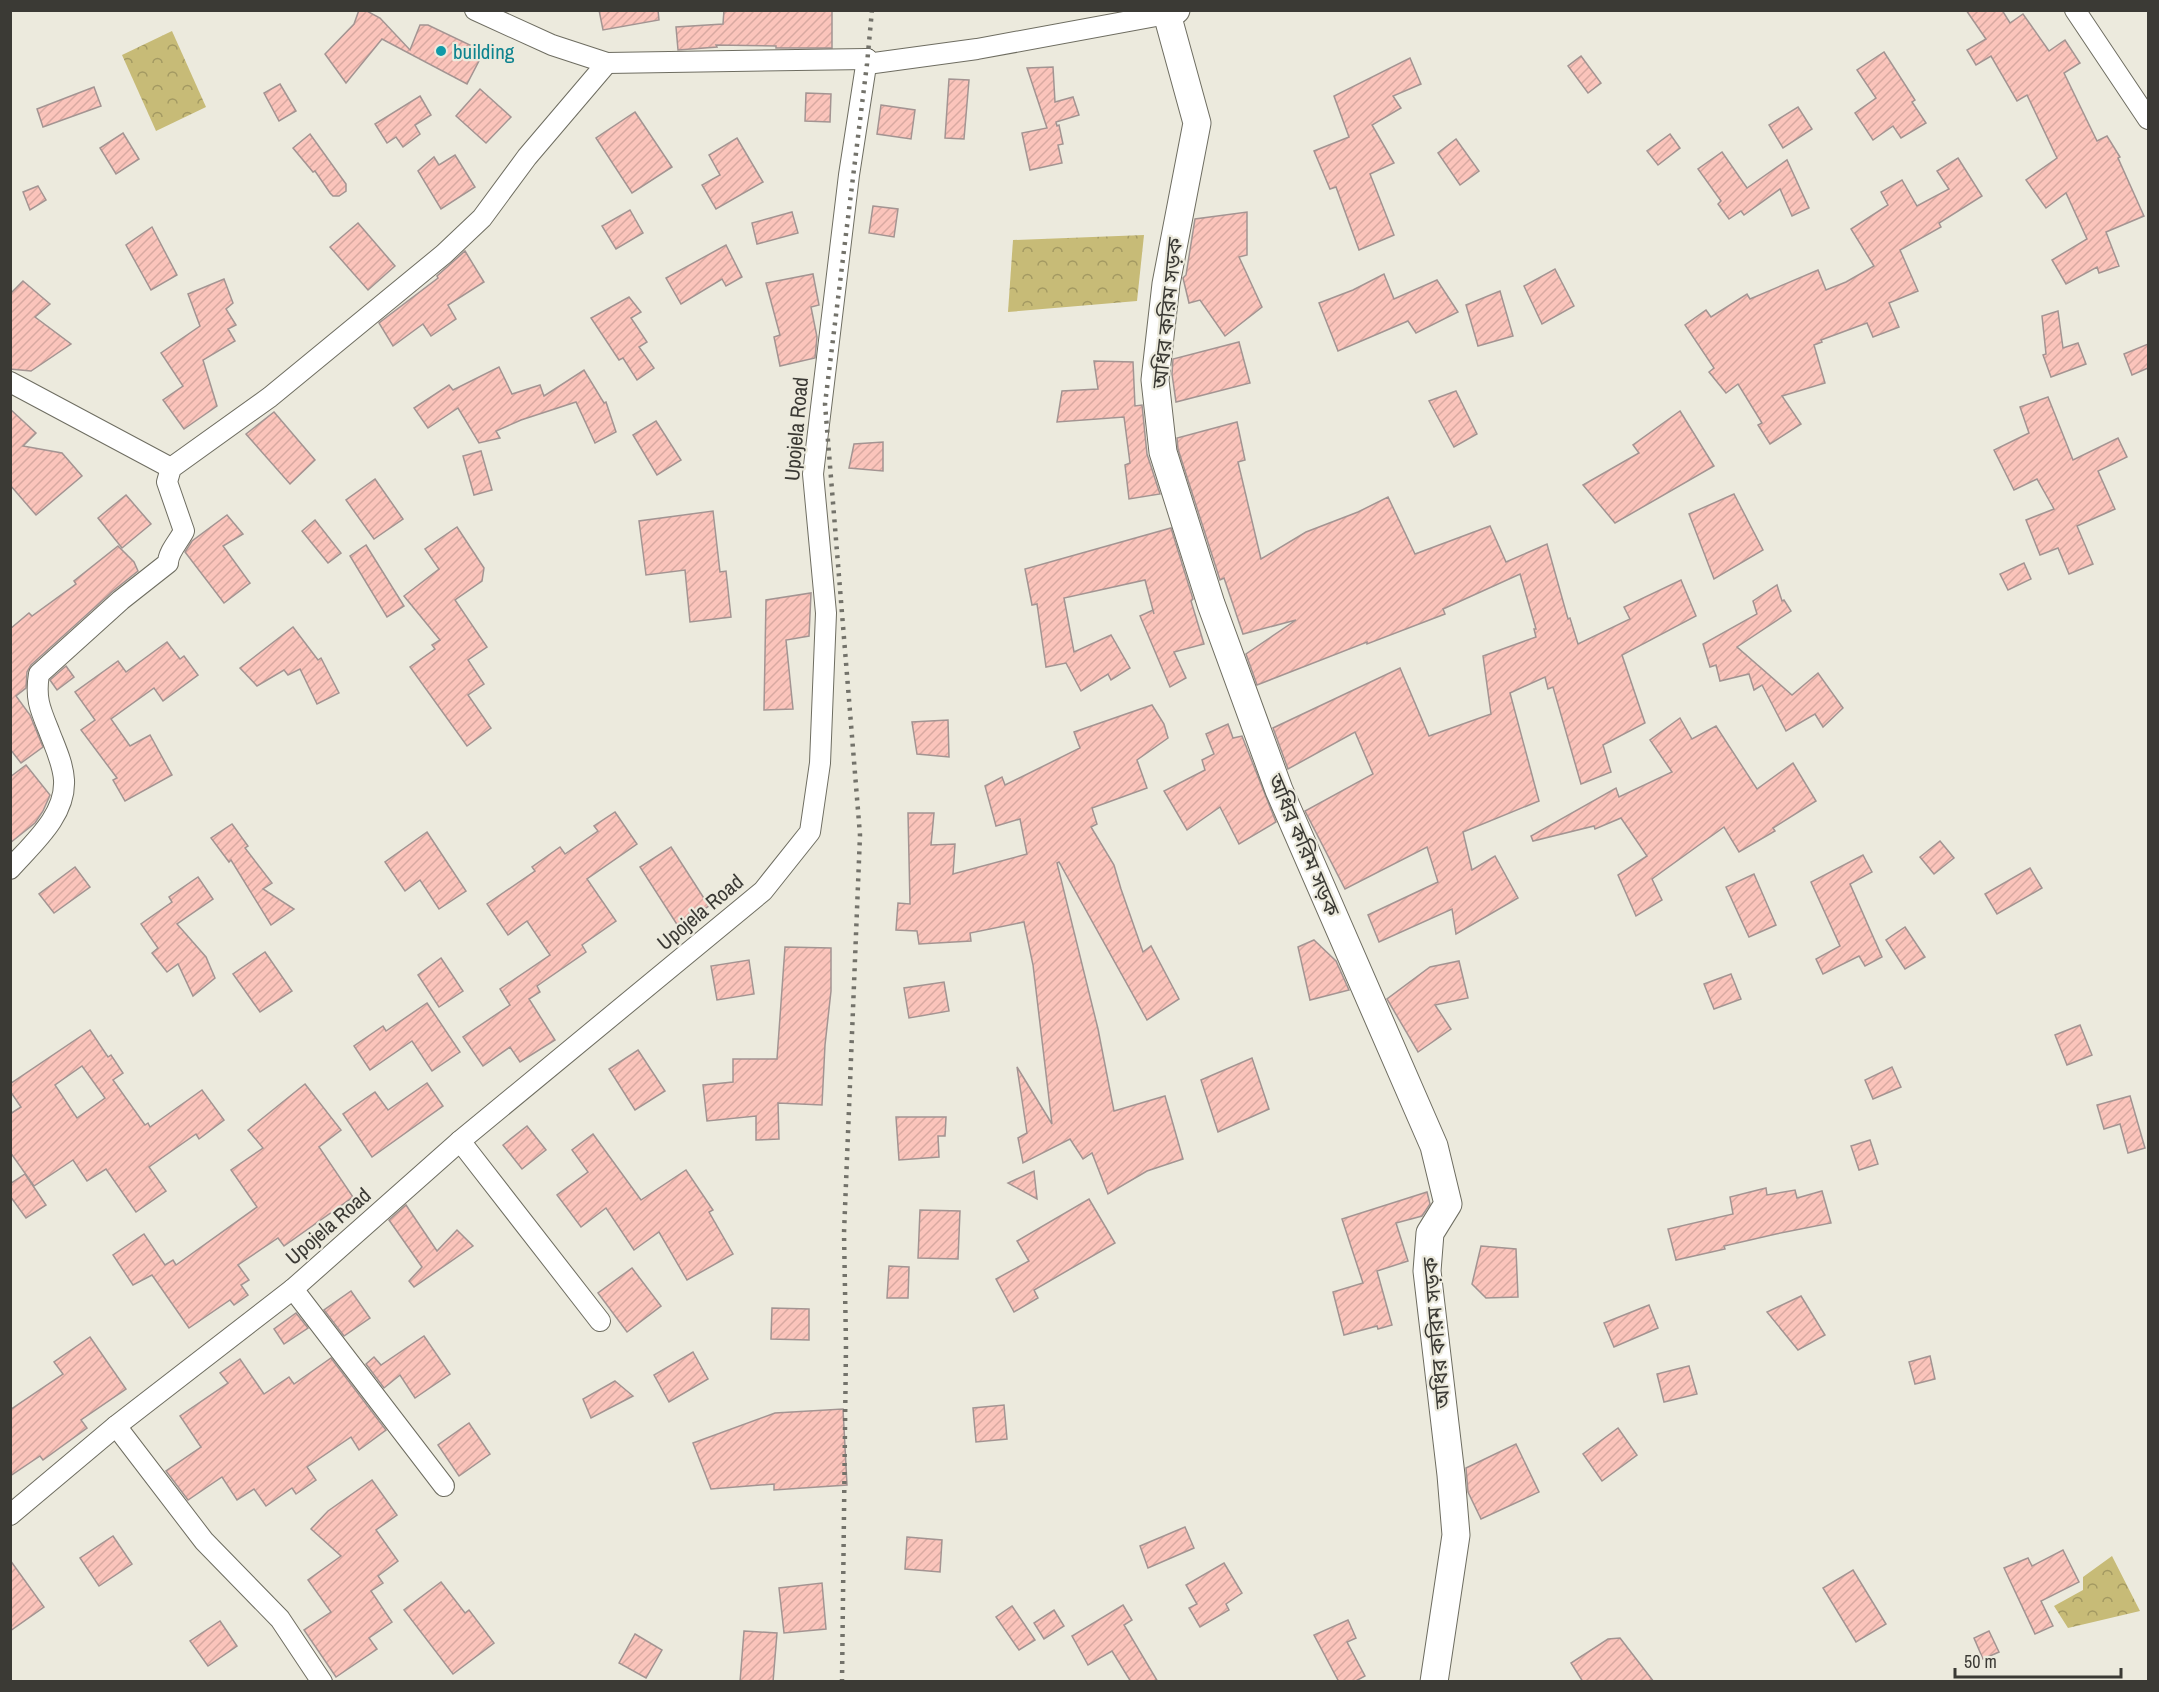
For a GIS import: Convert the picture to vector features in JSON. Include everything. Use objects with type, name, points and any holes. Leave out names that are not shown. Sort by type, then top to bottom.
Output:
[{"type":"main road","name":"অধির করিম সড়ক","points":[[1171,12],[1197,123],[1166,284],[1155,380],[1163,452],[1211,604],[1279,790],[1434,1146],[1448,1204],[1430,1233],[1427,1271],[1456,1535],[1434,1682]]},
{"type":"street","points":[[476,10],[552,45],[607,63],[867,59],[867,64],[977,49],[1171,12]]},
{"type":"street","points":[[2074,10],[2148,119]]},
{"type":"street","name":"Upojela Road","points":[[10,1515],[116,1426],[293,1288],[460,1142],[763,891],[810,832],[820,763],[826,613],[813,474],[849,175],[867,59]]},
{"type":"street","points":[[10,869],[48,826],[60,802],[64,781],[59,754],[38,704],[36,689],[39,674],[122,600],[168,563],[168,557],[184,531],[167,482],[171,468],[270,397],[444,254],[482,218],[527,157],[607,63]]},
{"type":"street","points":[[10,382],[171,468]]},
{"type":"street","points":[[460,1142],[600,1321]]},
{"type":"street","points":[[293,1288],[444,1486]]},
{"type":"street","points":[[116,1426],[204,1541],[280,1619],[322,1682]]},
{"type":"green space","points":[[172,31],[206,107],[156,131],[122,55]]},
{"type":"green space","points":[[1144,235],[1137,301],[1008,312],[1013,240]]},
{"type":"green space","points":[[2112,1556],[2140,1611],[2068,1628],[2054,1606],[2083,1590],[2083,1577]]},
{"type":"building","points":[[359,10],[365,10],[380,18],[410,50],[420,25],[428,25],[470,45],[468,49],[481,57],[467,84],[382,39],[346,83],[325,54],[354,24]]},
{"type":"building","points":[[599,10],[658,10],[659,20],[603,30]]},
{"type":"building","points":[[724,10],[832,10],[832,48],[716,45],[717,47],[678,50],[676,27],[723,24]]},
{"type":"building","points":[[1966,10],[2002,10],[2010,23],[2023,14],[2049,51],[2065,40],[2080,63],[2064,73],[2097,141],[2107,136],[2120,157],[2118,158],[2144,216],[2106,232],[2119,266],[2099,273],[2097,267],[2066,284],[2052,260],[2087,239],[2066,193],[2046,208],[2026,180],[2057,158],[2027,95],[2017,101],[1991,56],[1976,65],[1967,50],[1986,39]]},
{"type":"building","points":[[1884,52],[1915,100],[1912,102],[1926,123],[1901,138],[1893,126],[1873,140],[1855,113],[1876,98],[1857,70]]},
{"type":"building","points":[[1581,56],[1601,83],[1588,93],[1568,66]]},
{"type":"building","points":[[1410,58],[1421,84],[1393,96],[1401,108],[1372,125],[1394,163],[1370,174],[1394,235],[1359,250],[1336,187],[1330,189],[1314,151],[1349,137],[1334,96]]},
{"type":"building","points":[[1053,67],[1055,102],[1073,97],[1079,115],[1056,122],[1057,126],[1059,125],[1063,144],[1058,145],[1062,163],[1030,170],[1022,133],[1047,128],[1027,68]]},
{"type":"building","points":[[949,79],[969,80],[964,139],[945,138]]},
{"type":"building","points":[[280,84],[296,111],[279,121],[264,93]]},
{"type":"building","points":[[94,87],[101,106],[43,127],[37,109]]},
{"type":"building","points":[[480,89],[511,117],[486,143],[456,116]]},
{"type":"building","points":[[806,93],[831,94],[830,122],[805,121]]},
{"type":"building","points":[[420,96],[431,115],[415,125],[420,134],[403,147],[396,137],[387,143],[375,124]]},
{"type":"building","points":[[881,105],[915,110],[911,139],[877,134]]},
{"type":"building","points":[[1798,107],[1812,129],[1783,148],[1769,125]]},
{"type":"building","points":[[635,112],[672,167],[632,193],[596,138]]},
{"type":"building","points":[[123,133],[139,159],[116,174],[100,148]]},
{"type":"building","points":[[310,134],[346,184],[346,191],[339,196],[333,196],[330,193],[315,171],[313,172],[293,148]]},
{"type":"building","points":[[1670,134],[1680,148],[1658,165],[1647,151]]},
{"type":"building","points":[[737,138],[763,182],[716,209],[702,185],[720,175],[709,155]]},
{"type":"building","points":[[1456,139],[1479,171],[1460,185],[1438,153]]},
{"type":"building","points":[[1722,152],[1747,188],[1787,160],[1809,208],[1792,216],[1780,189],[1744,215],[1741,211],[1729,219],[1718,204],[1721,201],[1698,169]]},
{"type":"building","points":[[455,155],[475,187],[441,209],[418,171],[434,157],[439,165]]},
{"type":"building","points":[[1958,158],[1982,196],[1939,223],[1941,227],[1900,250],[1918,291],[1889,303],[1899,327],[1873,337],[1867,323],[1821,340],[1822,342],[1814,345],[1825,383],[1782,396],[1801,424],[1770,444],[1758,425],[1762,423],[1738,384],[1726,393],[1709,372],[1714,368],[1685,325],[1706,310],[1711,317],[1747,294],[1750,299],[1818,270],[1826,290],[1874,266],[1851,229],[1888,205],[1881,192],[1902,180],[1917,206],[1949,189],[1937,171]]},
{"type":"building","points":[[38,186],[46,200],[30,210],[23,192]]},
{"type":"building","points":[[873,206],[898,209],[894,237],[869,233]]},
{"type":"building","points":[[630,210],[643,233],[616,249],[602,226]]},
{"type":"building","points":[[792,212],[798,233],[757,244],[752,223]]},
{"type":"building","points":[[1247,212],[1247,255],[1239,257],[1262,307],[1225,336],[1200,300],[1189,303],[1183,278],[1186,275],[1195,219]]},
{"type":"building","points":[[358,223],[395,266],[368,290],[330,247]]},
{"type":"building","points":[[152,227],[177,275],[151,290],[126,245]]},
{"type":"building","points":[[726,245],[742,277],[726,286],[722,279],[681,304],[666,278]]},
{"type":"building","points":[[465,251],[484,282],[448,305],[456,319],[431,336],[423,324],[393,346],[379,323],[438,278],[437,276]]},
{"type":"building","points":[[1555,269],[1574,306],[1542,324],[1524,286]]},
{"type":"building","points":[[813,274],[819,305],[811,307],[817,337],[815,358],[780,366],[774,337],[780,335],[766,283]]},
{"type":"building","points":[[1384,274],[1394,299],[1437,280],[1458,312],[1416,333],[1408,321],[1338,351],[1319,303],[1353,290]]},
{"type":"building","points":[[224,279],[233,303],[226,309],[236,325],[228,329],[235,341],[203,360],[217,406],[184,429],[163,400],[183,386],[161,353],[200,326],[188,294]]},
{"type":"building","points":[[23,281],[50,304],[35,317],[71,344],[31,371],[10,369],[10,294]]},
{"type":"building","points":[[1500,291],[1513,336],[1478,346],[1466,305]]},
{"type":"building","points":[[629,297],[641,312],[631,318],[647,342],[639,347],[654,368],[637,380],[623,358],[619,360],[591,318]]},
{"type":"building","points":[[2058,311],[2063,348],[2078,343],[2086,364],[2051,377],[2043,355],[2046,354],[2042,316]]},
{"type":"building","points":[[1239,342],[1250,383],[1176,402],[1172,374],[1173,359]]},
{"type":"building","points":[[2148,344],[2148,368],[2132,375],[2124,354]]},
{"type":"building","points":[[1094,361],[1133,362],[1135,406],[1142,405],[1147,454],[1160,494],[1129,499],[1125,465],[1130,463],[1124,417],[1057,422],[1062,391],[1098,389]]},
{"type":"building","points":[[499,367],[512,394],[540,385],[544,396],[584,370],[604,403],[606,402],[616,432],[595,443],[576,402],[521,420],[496,431],[500,438],[479,443],[458,408],[428,428],[414,408],[449,385],[453,390]]},
{"type":"building","points":[[1456,391],[1477,434],[1454,447],[1429,401]]},
{"type":"building","points":[[2048,397],[2073,460],[2118,438],[2127,457],[2098,471],[2115,509],[2077,526],[2093,564],[2069,574],[2058,548],[2040,555],[2026,520],[2054,509],[2037,479],[2014,490],[1994,450],[2029,433],[2020,407]]},
{"type":"building","points":[[10,409],[36,433],[23,446],[62,453],[82,476],[36,515],[10,485]]},
{"type":"building","points":[[1680,411],[1714,466],[1615,523],[1583,485],[1639,453],[1633,445]]},
{"type":"building","points":[[274,412],[315,460],[290,484],[246,434]]},
{"type":"building","points":[[656,421],[681,460],[657,475],[633,435]]},
{"type":"building","points":[[1237,422],[1245,460],[1238,462],[1261,559],[1306,532],[1358,512],[1388,497],[1415,554],[1490,526],[1506,562],[1547,544],[1568,619],[1570,618],[1578,644],[1630,619],[1624,607],[1681,580],[1696,616],[1622,655],[1645,723],[1603,745],[1611,772],[1581,784],[1553,687],[1548,689],[1545,677],[1510,693],[1539,801],[1463,832],[1472,870],[1495,856],[1518,898],[1456,934],[1452,909],[1379,942],[1368,915],[1438,882],[1427,847],[1345,889],[1305,811],[1373,774],[1355,732],[1288,769],[1273,728],[1400,668],[1429,736],[1491,714],[1483,656],[1536,637],[1534,629],[1536,629],[1520,574],[1443,609],[1445,614],[1257,685],[1246,654],[1296,620],[1243,634],[1224,578],[1220,580],[1178,449],[1177,438]]},
{"type":"building","points":[[883,442],[883,471],[849,468],[854,444]]},
{"type":"building","points":[[481,451],[492,490],[474,495],[463,456]]},
{"type":"building","points":[[375,479],[403,519],[374,539],[346,500]]},
{"type":"building","points":[[1734,494],[1763,550],[1714,579],[1689,514]]},
{"type":"building","points":[[126,495],[151,524],[122,548],[98,518]]},
{"type":"building","points":[[713,511],[720,572],[726,571],[731,617],[690,622],[685,570],[646,575],[639,521]]},
{"type":"building","points":[[227,515],[243,534],[223,546],[250,583],[224,603],[185,552],[192,541]]},
{"type":"building","points":[[315,520],[341,553],[328,563],[302,531]]},
{"type":"building","points":[[457,527],[484,568],[482,581],[455,600],[487,647],[468,660],[484,684],[468,695],[491,728],[467,746],[410,667],[435,649],[432,645],[440,640],[404,596],[439,569],[425,549]]},
{"type":"building","points":[[1171,528],[1204,644],[1174,652],[1186,678],[1170,687],[1140,616],[1153,610],[1145,580],[1064,598],[1074,652],[1111,635],[1130,668],[1111,680],[1108,674],[1081,691],[1066,663],[1046,667],[1037,604],[1032,605],[1025,569]]},
{"type":"building","points":[[366,545],[404,606],[387,617],[350,556]]},
{"type":"building","points":[[118,546],[134,562],[138,571],[31,665],[27,672],[26,688],[16,696],[30,715],[43,747],[21,763],[10,749],[10,629],[29,613],[32,616],[76,584],[74,581]]},
{"type":"building","points":[[2024,563],[2031,579],[2008,590],[2000,574]]},
{"type":"building","points":[[1777,585],[1782,601],[1784,600],[1791,611],[1737,647],[1792,695],[1818,673],[1843,708],[1823,727],[1815,714],[1786,731],[1762,685],[1754,690],[1749,674],[1720,681],[1716,665],[1710,667],[1703,644],[1757,614],[1753,601]]},
{"type":"building","points":[[811,593],[809,636],[786,640],[793,709],[764,710],[766,600]]},
{"type":"building","points":[[293,627],[318,660],[321,658],[339,693],[317,704],[300,669],[288,675],[284,670],[257,686],[240,668]]},
{"type":"building","points":[[167,642],[180,659],[184,656],[198,675],[163,701],[154,688],[111,719],[130,746],[150,735],[172,775],[125,801],[113,780],[117,778],[81,730],[95,720],[75,692],[118,661],[126,672]]},
{"type":"building","points":[[66,666],[74,677],[57,690],[50,680]]},
{"type":"building","points":[[1152,705],[1164,724],[1168,738],[1137,760],[1147,788],[1092,808],[1097,824],[1091,827],[1114,865],[1143,952],[1151,946],[1179,999],[1147,1020],[1059,862],[1057,863],[1098,1029],[1114,1111],[1165,1096],[1183,1159],[1147,1171],[1108,1194],[1092,1153],[1083,1159],[1070,1139],[1023,1163],[1018,1138],[1027,1133],[1017,1067],[1052,1124],[1033,965],[1024,922],[970,933],[971,941],[919,944],[917,931],[896,930],[898,903],[910,904],[908,813],[934,813],[931,845],[955,844],[953,874],[1027,854],[1020,819],[996,826],[985,786],[1002,777],[1005,785],[1080,748],[1074,732]]},
{"type":"building","points":[[1680,718],[1692,739],[1716,726],[1757,789],[1793,763],[1816,801],[1773,828],[1775,831],[1739,852],[1724,827],[1652,879],[1662,900],[1636,916],[1618,875],[1647,856],[1621,818],[1595,829],[1594,826],[1533,841],[1531,836],[1616,788],[1619,797],[1672,772],[1650,740]]},
{"type":"building","points":[[948,720],[949,757],[917,754],[912,722]]},
{"type":"building","points":[[1228,724],[1233,738],[1242,736],[1276,822],[1239,844],[1220,807],[1187,830],[1164,791],[1205,770],[1202,760],[1214,754],[1206,734]]},
{"type":"building","points":[[26,765],[50,795],[35,823],[10,843],[10,777]]},
{"type":"building","points":[[615,812],[637,844],[587,879],[616,921],[582,945],[586,952],[537,986],[540,992],[529,999],[555,1040],[520,1062],[510,1047],[483,1066],[463,1037],[510,1005],[500,989],[550,955],[527,921],[508,935],[487,904],[535,871],[532,867],[560,847],[565,854],[598,831],[594,826]]},
{"type":"building","points":[[232,824],[248,846],[245,848],[272,883],[263,889],[294,909],[271,925],[231,860],[229,862],[211,838]]},
{"type":"building","points":[[427,832],[466,891],[439,909],[420,880],[405,891],[385,862]]},
{"type":"building","points":[[1940,841],[1954,858],[1934,874],[1920,857]]},
{"type":"building","points":[[671,847],[709,906],[678,926],[640,867]]},
{"type":"building","points":[[1863,855],[1872,872],[1850,884],[1882,957],[1865,966],[1859,956],[1823,974],[1816,959],[1840,946],[1811,882]]},
{"type":"building","points":[[75,867],[90,887],[54,913],[39,894]]},
{"type":"building","points":[[2030,868],[2042,888],[1997,914],[1985,894]]},
{"type":"building","points":[[1754,874],[1776,925],[1749,937],[1726,887]]},
{"type":"building","points":[[198,877],[213,899],[177,924],[206,957],[215,978],[193,996],[178,964],[167,972],[152,953],[158,948],[141,924],[172,902],[169,897]]},
{"type":"building","points":[[1905,927],[1925,957],[1905,969],[1886,940]]},
{"type":"building","points":[[1314,940],[1336,961],[1349,990],[1310,1000],[1298,947]]},
{"type":"building","points":[[785,947],[831,948],[831,991],[822,1105],[778,1103],[779,1139],[756,1140],[756,1116],[707,1121],[703,1085],[733,1082],[733,1059],[777,1059]]},
{"type":"building","points":[[265,952],[292,991],[260,1012],[233,974]]},
{"type":"building","points":[[441,958],[463,991],[439,1007],[418,975]]},
{"type":"building","points":[[749,960],[754,994],[717,1000],[711,966]]},
{"type":"building","points":[[1459,961],[1468,998],[1435,1005],[1451,1029],[1418,1052],[1387,999],[1430,967]]},
{"type":"building","points":[[1731,974],[1741,999],[1714,1009],[1704,984]]},
{"type":"building","points":[[944,982],[949,1011],[909,1018],[904,988]]},
{"type":"building","points":[[427,1003],[460,1052],[432,1071],[412,1041],[370,1070],[354,1046],[383,1026],[386,1031]]},
{"type":"building","points":[[2080,1025],[2092,1055],[2067,1065],[2055,1035]]},
{"type":"building","points":[[90,1030],[108,1057],[111,1055],[123,1073],[113,1080],[145,1125],[148,1123],[150,1127],[202,1090],[224,1120],[199,1139],[196,1134],[149,1167],[166,1191],[136,1212],[106,1169],[87,1181],[73,1160],[34,1186],[10,1152],[10,1114],[21,1107],[10,1091],[10,1084]],"holes":[[[82,1066],[105,1098],[77,1118],[55,1085]]]},
{"type":"building","points":[[638,1050],[665,1091],[635,1110],[609,1069]]},
{"type":"building","points":[[1252,1058],[1269,1109],[1218,1132],[1201,1080]]},
{"type":"building","points":[[1892,1067],[1901,1087],[1873,1099],[1865,1080]]},
{"type":"building","points":[[427,1083],[443,1106],[372,1157],[343,1114],[375,1092],[388,1110]]},
{"type":"building","points":[[305,1084],[341,1130],[319,1147],[353,1197],[284,1246],[278,1238],[238,1265],[249,1280],[241,1285],[248,1295],[234,1305],[230,1300],[189,1328],[152,1275],[133,1285],[113,1255],[144,1234],[165,1265],[173,1260],[176,1265],[257,1207],[231,1170],[263,1148],[248,1130]]},
{"type":"building","points":[[2130,1096],[2145,1148],[2128,1153],[2120,1124],[2104,1129],[2097,1105]]},
{"type":"building","points":[[896,1117],[946,1117],[945,1136],[938,1136],[939,1157],[899,1160]]},
{"type":"building","points":[[527,1126],[546,1150],[522,1169],[503,1145]]},
{"type":"building","points":[[593,1134],[641,1200],[686,1170],[713,1210],[709,1212],[733,1254],[687,1280],[659,1232],[634,1250],[606,1208],[581,1227],[557,1195],[588,1172],[572,1150]]},
{"type":"building","points":[[1870,1140],[1878,1164],[1859,1170],[1851,1146]]},
{"type":"building","points":[[1034,1171],[1037,1199],[1008,1183]]},
{"type":"building","points":[[25,1174],[46,1205],[26,1218],[10,1196],[10,1184]]},
{"type":"building","points":[[1766,1188],[1767,1195],[1795,1190],[1797,1198],[1822,1191],[1831,1223],[1724,1246],[1725,1249],[1676,1260],[1668,1229],[1733,1214],[1730,1197]]},
{"type":"building","points":[[1427,1192],[1430,1204],[1422,1216],[1396,1223],[1408,1261],[1377,1271],[1392,1325],[1378,1329],[1377,1326],[1344,1335],[1333,1292],[1363,1283],[1342,1219]]},
{"type":"building","points":[[1089,1199],[1115,1243],[1034,1290],[1038,1298],[1014,1312],[996,1279],[1029,1261],[1017,1241]]},
{"type":"building","points":[[406,1205],[437,1251],[457,1230],[473,1246],[414,1287],[409,1281],[422,1267],[389,1220]]},
{"type":"building","points":[[920,1210],[960,1211],[958,1259],[918,1258]]},
{"type":"building","points":[[1481,1246],[1516,1249],[1518,1297],[1486,1298],[1472,1284]]},
{"type":"building","points":[[889,1266],[909,1267],[908,1298],[887,1298]]},
{"type":"building","points":[[632,1268],[661,1306],[627,1332],[598,1293]]},
{"type":"building","points":[[351,1291],[370,1318],[344,1336],[324,1310]]},
{"type":"building","points":[[1801,1296],[1825,1335],[1798,1350],[1767,1312]]},
{"type":"building","points":[[1649,1305],[1658,1328],[1614,1347],[1604,1323]]},
{"type":"building","points":[[772,1308],[809,1309],[809,1340],[771,1339]]},
{"type":"building","points":[[296,1313],[308,1328],[284,1344],[274,1329]]},
{"type":"building","points":[[424,1336],[450,1374],[415,1398],[400,1375],[384,1388],[366,1364],[374,1357],[381,1365]]},
{"type":"building","points":[[90,1337],[126,1389],[81,1420],[87,1428],[43,1460],[40,1456],[10,1476],[10,1410],[63,1374],[54,1362]]},
{"type":"building","points":[[693,1352],[708,1379],[669,1402],[654,1375]]},
{"type":"building","points":[[1930,1356],[1935,1379],[1915,1384],[1909,1362]]},
{"type":"building","points":[[331,1358],[386,1430],[359,1450],[351,1437],[307,1467],[316,1480],[296,1494],[292,1488],[266,1506],[254,1489],[237,1500],[222,1477],[188,1500],[166,1471],[201,1447],[180,1416],[228,1383],[220,1373],[240,1359],[264,1394],[289,1377],[294,1384]]},
{"type":"building","points":[[1689,1366],[1697,1394],[1664,1402],[1657,1374]]},
{"type":"building","points":[[615,1381],[633,1396],[591,1418],[583,1399]]},
{"type":"building","points":[[1004,1405],[1007,1439],[976,1442],[973,1408]]},
{"type":"building","points":[[843,1409],[847,1485],[774,1490],[774,1484],[711,1489],[693,1443],[775,1413]]},
{"type":"building","points":[[469,1423],[490,1454],[459,1476],[438,1445]]},
{"type":"building","points":[[1618,1428],[1637,1455],[1602,1481],[1583,1454]]},
{"type":"building","points":[[1516,1444],[1539,1492],[1481,1519],[1468,1492],[1466,1468]]},
{"type":"building","points":[[372,1480],[397,1515],[376,1530],[398,1561],[378,1576],[383,1583],[371,1591],[392,1622],[369,1638],[377,1649],[336,1677],[304,1630],[331,1612],[308,1580],[341,1556],[311,1529],[328,1511]]},
{"type":"building","points":[[1185,1527],[1194,1548],[1148,1568],[1140,1546]]},
{"type":"building","points":[[113,1536],[132,1564],[99,1586],[80,1558]]},
{"type":"building","points":[[907,1537],[942,1540],[940,1572],[905,1569]]},
{"type":"building","points":[[2063,1550],[2079,1582],[2041,1601],[2053,1626],[2035,1634],[2004,1568],[2028,1558],[2032,1566]]},
{"type":"building","points":[[10,1560],[44,1607],[10,1631]]},
{"type":"building","points":[[1224,1563],[1242,1593],[1226,1604],[1229,1610],[1200,1627],[1189,1608],[1197,1604],[1186,1585]]},
{"type":"building","points":[[1853,1570],[1886,1624],[1856,1642],[1823,1588]]},
{"type":"building","points":[[441,1582],[465,1613],[469,1610],[494,1643],[453,1674],[404,1610]]},
{"type":"building","points":[[822,1583],[826,1629],[784,1633],[779,1588]]},
{"type":"building","points":[[1123,1605],[1132,1620],[1124,1625],[1158,1682],[1131,1682],[1112,1651],[1088,1665],[1072,1636]]},
{"type":"building","points":[[1012,1606],[1035,1640],[1019,1650],[996,1617]]},
{"type":"building","points":[[1054,1610],[1064,1626],[1044,1639],[1034,1623]]},
{"type":"building","points":[[1348,1620],[1356,1638],[1347,1642],[1365,1676],[1354,1682],[1339,1682],[1314,1635]]},
{"type":"building","points":[[220,1621],[237,1646],[208,1666],[190,1641]]},
{"type":"building","points":[[744,1631],[777,1633],[773,1682],[740,1682]]},
{"type":"building","points":[[1989,1631],[1999,1652],[1983,1659],[1974,1638]]},
{"type":"building","points":[[635,1634],[662,1650],[646,1678],[619,1663]]},
{"type":"building","points":[[1620,1638],[1654,1682],[1583,1682],[1571,1663],[1608,1639]]},
{"type":"railway","points":[[842,1682],[846,1345],[844,1233],[860,835],[825,404],[872,10]]},
{"type":"place","name":"building","points":[[441,51]]}]
